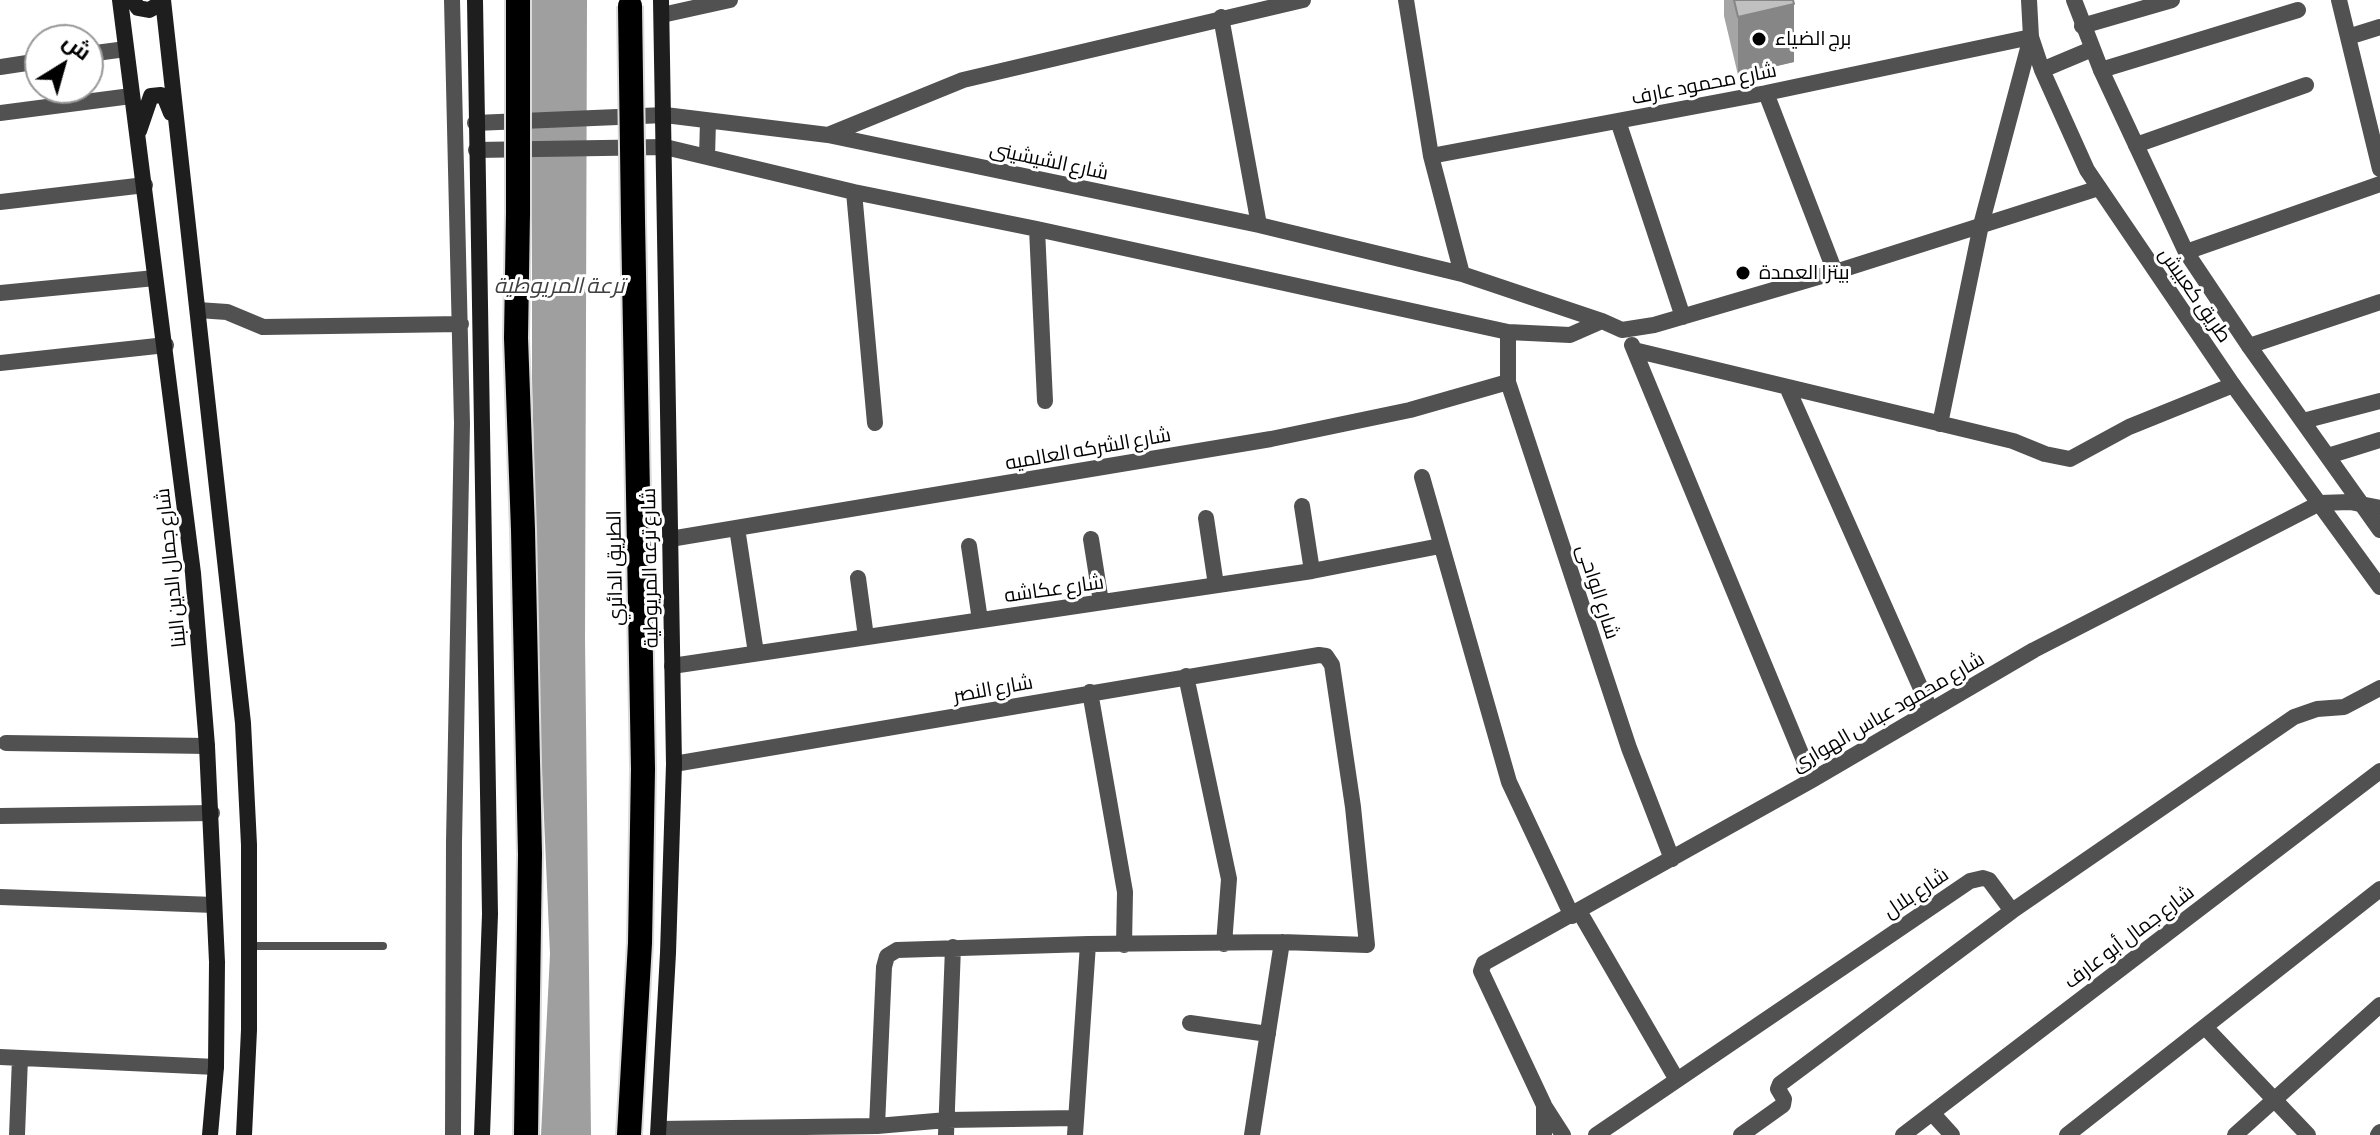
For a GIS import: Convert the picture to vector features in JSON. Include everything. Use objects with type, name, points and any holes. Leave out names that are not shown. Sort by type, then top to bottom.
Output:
[{"type":"highway","points":[[518,0],[516,338],[530,854],[526,1135]]},
{"type":"highway","name":"الطريق الدائري","points":[[629,1135],[640,943],[643,769],[630,0]]},
{"type":"main road","name":"شارع جمال الدين البنا","points":[[120,0],[193,573],[207,746],[217,950],[216,1067],[210,1135]]},
{"type":"main road","points":[[133,0],[138,8],[149,10],[162,0]]},
{"type":"main road","points":[[162,0],[243,723],[249,845],[249,1030],[244,1135]]},
{"type":"main road","points":[[475,0],[482,149],[490,914],[482,1135]]},
{"type":"main road","name":"شارع ترعه المريوطية","points":[[658,1132],[674,764],[664,286],[665,147],[657,116],[662,7]]},
{"type":"main road","points":[[137,136],[148,100],[156,94],[168,103],[177,133]]},
{"type":"street","points":[[452,0],[461,324],[453,1135]]},
{"type":"street","points":[[662,7],[730,0]]},
{"type":"street","points":[[828,135],[963,80],[1303,0]]},
{"type":"street","points":[[1406,0],[1431,156],[1462,274]]},
{"type":"street","name":"طريق كعبيش","points":[[2029,0],[2031,37],[2042,70],[2087,170],[2233,385],[2320,503],[2372,566],[2380,587]]},
{"type":"street","name":"طريق كعبيش","points":[[2074,0],[2101,70],[2186,252],[2380,530]]},
{"type":"street","points":[[2082,26],[2172,0]]},
{"type":"street","points":[[2339,0],[2374,121],[2380,169]]},
{"type":"street","points":[[2101,70],[2298,10]]},
{"type":"street","points":[[1221,17],[1259,225]]},
{"type":"street","points":[[2348,37],[2380,27]]},
{"type":"street","points":[[1940,424],[1981,225],[2031,37]]},
{"type":"street","name":"شارع محمود عارف","points":[[1431,156],[1766,93],[2031,37]]},
{"type":"street","points":[[104,52],[126,49]]},
{"type":"street","points":[[2042,70],[2092,49]]},
{"type":"street","points":[[0,67],[24,63]]},
{"type":"street","points":[[2136,145],[2306,85]]},
{"type":"street","points":[[1766,93],[1835,272]]},
{"type":"street","points":[[0,113],[131,96]]},
{"type":"street","name":"شارع الشيشينى","points":[[481,123],[657,116],[828,135],[1259,225],[1462,274],[1622,330]]},
{"type":"street","points":[[707,157],[708,121]]},
{"type":"street","points":[[1618,121],[1683,317]]},
{"type":"street","points":[[482,149],[665,147],[854,192],[1508,332],[1570,335],[1602,321]]},
{"type":"street","points":[[2186,252],[2380,184]]},
{"type":"street","points":[[0,202],[145,185]]},
{"type":"street","points":[[1812,780],[1634,350],[1622,330],[1683,317],[1835,272],[2099,188]]},
{"type":"street","points":[[854,192],[875,423]]},
{"type":"street","points":[[1037,229],[1045,401]]},
{"type":"street","points":[[0,293],[155,278]]},
{"type":"street","points":[[2249,346],[2380,302]]},
{"type":"street","points":[[198,310],[227,312],[263,327],[461,324]]},
{"type":"street","name":"شارع الواحى","points":[[1508,332],[1508,382],[1629,748],[1672,859]]},
{"type":"street","points":[[0,363],[166,345]]},
{"type":"street","points":[[1634,350],[2013,441],[2045,454],[2070,459],[2129,427],[2233,385]]},
{"type":"street","name":"شارع الشركه العالميه","points":[[670,539],[1271,439],[1410,410],[1508,382]]},
{"type":"street","points":[[1787,387],[1930,709]]},
{"type":"street","points":[[2303,421],[2380,401]]},
{"type":"street","points":[[2328,456],[2380,440]]},
{"type":"street","points":[[1422,477],[1514,797],[1576,914],[1677,1080]]},
{"type":"street","points":[[2320,503],[2340,501],[2380,508]]},
{"type":"street","name":"شارع محمود عباس الهوارى","points":[[1544,1105],[1481,971],[1482,966],[1812,780],[2034,650],[2320,503]]},
{"type":"street","points":[[1302,506],[1312,571]]},
{"type":"street","points":[[1206,518],[1216,585]]},
{"type":"street","points":[[737,528],[756,653]]},
{"type":"street","points":[[1091,539],[1101,602]]},
{"type":"street","points":[[969,546],[980,620]]},
{"type":"street","name":"شارع عكاشه","points":[[672,666],[1312,571],[1440,546]]},
{"type":"street","points":[[858,578],[866,637]]},
{"type":"street","name":"شارع النصر","points":[[674,764],[1319,655],[1330,660],[1334,671],[1353,807],[1367,945],[1282,942]]},
{"type":"street","points":[[1186,676],[1229,879],[1224,944]]},
{"type":"street","points":[[1741,1135],[1783,1105],[1784,1099],[1778,1089],[1780,1084],[2012,911],[2294,717],[2305,711],[2344,707],[2380,688]]},
{"type":"street","points":[[1090,692],[1125,892],[1124,945]]},
{"type":"street","points":[[6,743],[207,746]]},
{"type":"street","name":"شارع جمال أبو عارف","points":[[1903,1135],[2380,771]]},
{"type":"street","points":[[0,816],[212,813]]},
{"type":"street","name":"شارع بلال","points":[[1596,1135],[1970,881],[1989,880],[2012,911]]},
{"type":"street","points":[[2067,1135],[2380,889]]},
{"type":"street","points":[[0,897],[214,905]]},
{"type":"street","points":[[877,1126],[884,967],[887,956],[897,950],[1282,942],[1252,1135]]},
{"type":"street","points":[[658,1132],[877,1126],[1076,1127],[1088,944]]},
{"type":"street","points":[[947,1127],[953,947]]},
{"type":"street","points":[[2235,1135],[2380,1005]]},
{"type":"street","points":[[1190,1023],[1268,1034]]},
{"type":"street","points":[[2205,1027],[2308,1135]]},
{"type":"street","points":[[0,1057],[216,1067]]},
{"type":"street","points":[[17,1135],[20,1058]]},
{"type":"street","points":[[1544,1105],[1544,1135]]},
{"type":"street","points":[[1544,1105],[1563,1135]]},
{"type":"street","points":[[1932,1113],[1952,1135]]},
{"type":"lane","points":[[249,946],[383,946]]},
{"type":"water","name":"ترعة المريوطية","points":[[532,0],[587,0],[585,640],[591,1135],[541,1135],[550,954],[541,750],[532,378]]},
{"type":"building","points":[[1734,0],[1793,0],[1794,4],[1738,17]]},
{"type":"place","name":"برج الضياء","points":[[1759,39]]},
{"type":"place","name":"بيتزا العمدة","points":[[1743,273]]}]
